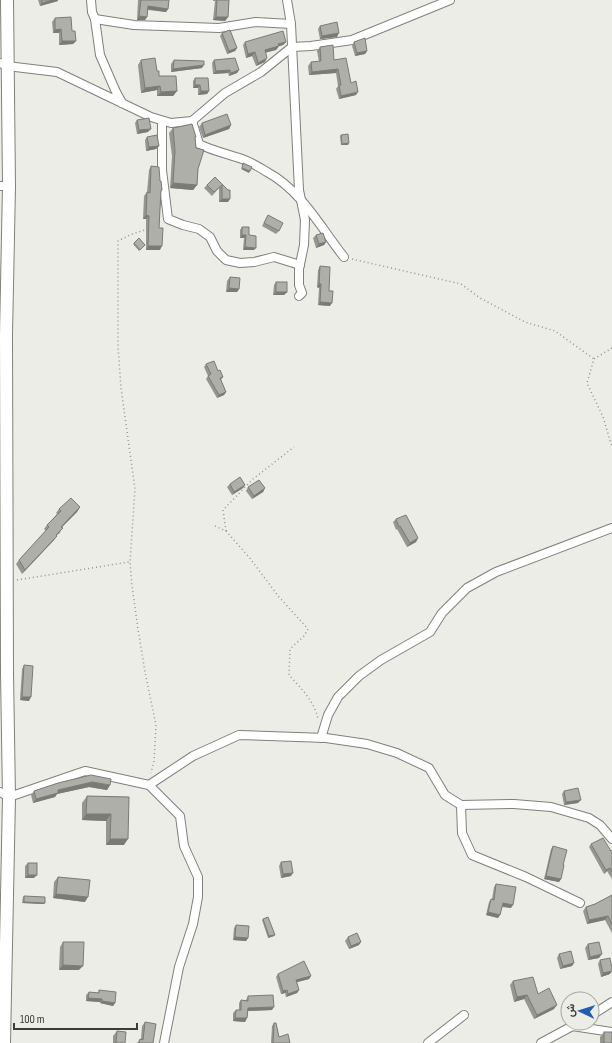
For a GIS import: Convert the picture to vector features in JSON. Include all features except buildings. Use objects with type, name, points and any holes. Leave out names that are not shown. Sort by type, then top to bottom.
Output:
[{"type":"main road","points":[[4,1043],[7,582],[3,473],[6,336],[4,64],[7,0]]},
{"type":"street","points":[[91,0],[100,55],[122,104]]},
{"type":"street","points":[[287,0],[291,24],[298,190],[305,220],[304,245],[300,265],[299,285],[302,292],[299,296]]},
{"type":"street","points":[[4,64],[57,72],[122,104],[162,121],[171,123],[192,121],[225,92],[261,72],[292,47],[311,46],[352,40],[450,0]]},
{"type":"street","points":[[95,19],[134,25],[219,28],[256,22],[291,24]]},
{"type":"street","points":[[162,121],[162,170],[168,219],[199,229],[210,237],[217,250],[226,260],[240,263],[254,262],[274,257],[300,265]]},
{"type":"street","points":[[192,121],[199,144],[212,150],[244,160],[268,172],[288,186],[344,257]]},
{"type":"street","points":[[321,738],[328,715],[338,697],[359,676],[381,660],[430,632],[442,613],[467,588],[496,572],[612,528]]},
{"type":"street","points":[[149,785],[193,756],[239,735],[321,738],[367,744],[397,753],[429,768],[445,795],[461,805],[514,804],[551,807],[589,818],[600,825],[612,839]]},
{"type":"street","points":[[5,794],[85,771],[149,785],[180,816],[184,846],[198,877],[198,897],[193,924],[179,966],[164,1043]]},
{"type":"street","points":[[461,805],[462,833],[472,855],[526,877],[580,903]]},
{"type":"street","points":[[600,1010],[612,1002]]},
{"type":"street","points":[[428,1043],[464,1015]]},
{"type":"street","points":[[600,1030],[612,1032]]},
{"type":"street","points":[[541,1043],[564,1031]]},
{"type":"path","points":[[149,785],[154,761],[156,725],[138,629],[130,562],[135,489],[120,381],[118,346],[118,241],[132,234],[150,228]]},
{"type":"path","points":[[344,257],[461,284],[480,298],[525,322],[555,331],[594,359]]},
{"type":"path","points":[[612,348],[594,359],[586,383],[603,417],[612,447]]},
{"type":"path","points":[[226,531],[223,510],[253,479],[294,447]]},
{"type":"path","points":[[214,526],[226,531],[249,557],[279,597],[308,629],[304,636],[290,649],[289,675],[302,690],[317,712],[321,738]]},
{"type":"path","points":[[7,582],[130,562]]}]
